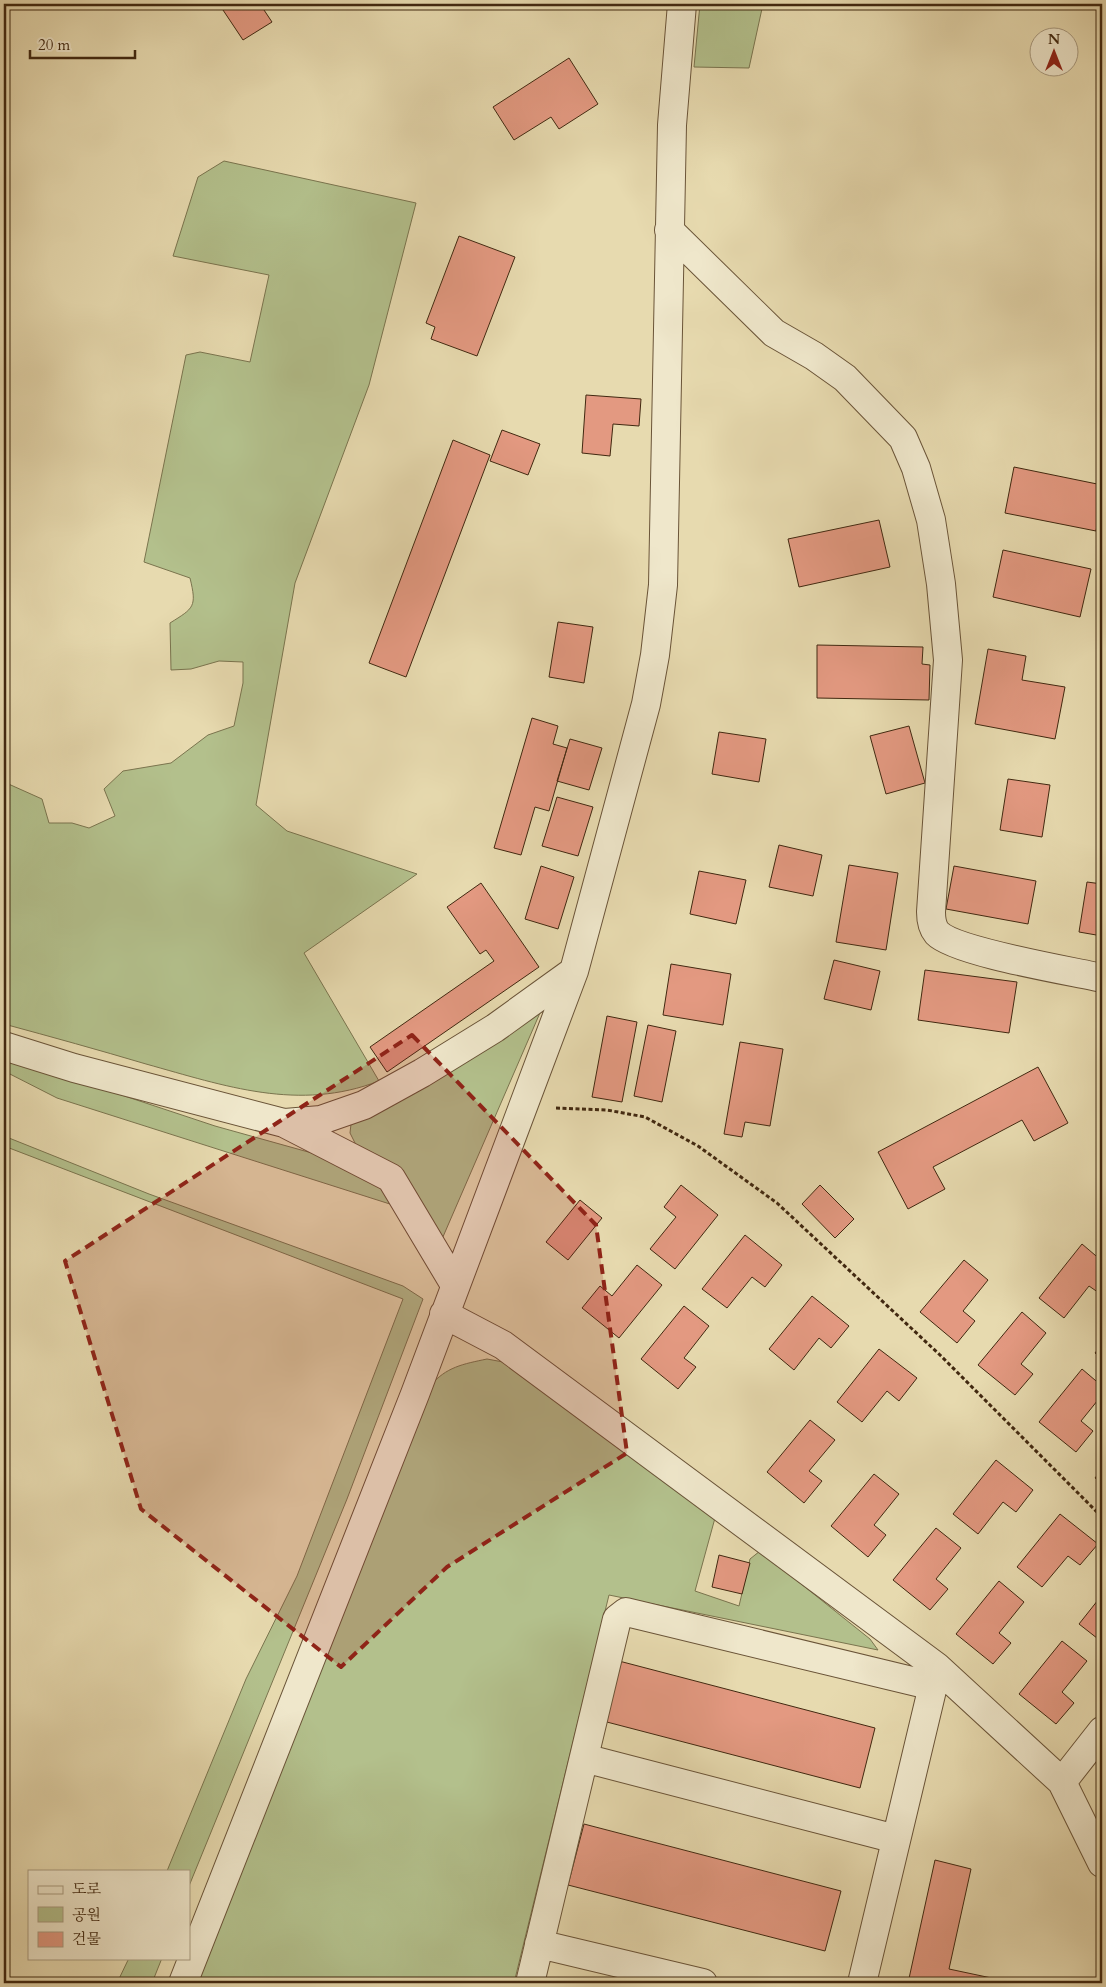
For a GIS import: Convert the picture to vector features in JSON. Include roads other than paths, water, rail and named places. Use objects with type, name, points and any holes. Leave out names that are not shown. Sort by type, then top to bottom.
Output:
[{"type":"street","points":[[183,1983],[456,1285],[574,971],[646,704],[656,655],[663,585],[672,125],[682,4]]},
{"type":"street","points":[[669,230],[774,333],[814,356],[845,378],[902,438],[916,468],[931,520],[941,584],[948,660],[931,912],[931,922],[936,932],[946,939],[998,956],[1102,978]]},
{"type":"street","points":[[284,1123],[321,1120],[364,1105],[422,1073],[495,1028],[574,971]]},
{"type":"street","points":[[4,1046],[74,1068],[284,1123],[391,1178],[456,1285]]},
{"type":"street","points":[[444,1314],[502,1345],[935,1677],[1062,1782],[1102,1863]]},
{"type":"street","points":[[530,1983],[617,1619],[626,1612],[935,1677]]},
{"type":"street","points":[[862,1983],[935,1677]]},
{"type":"street","points":[[1062,1782],[1102,1731]]},
{"type":"street","points":[[584,1758],[896,1839]]},
{"type":"street","points":[[539,1944],[703,1983]]},
{"type":"waterway","points":[[4,1978],[10,1983]]}]
